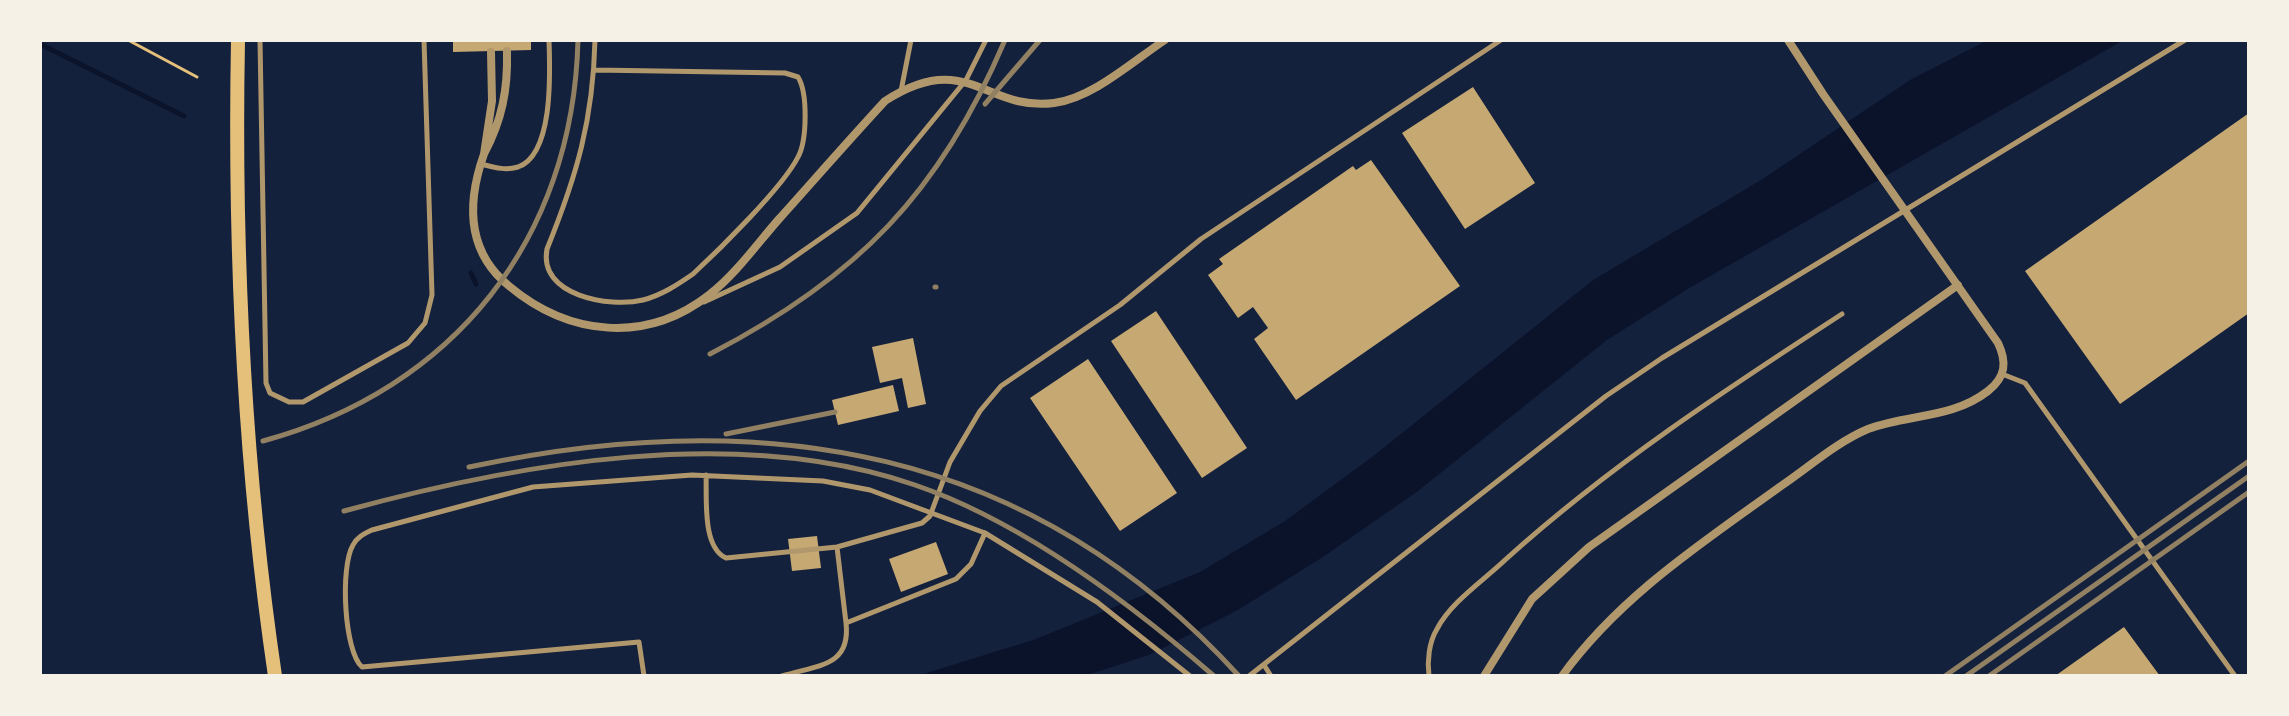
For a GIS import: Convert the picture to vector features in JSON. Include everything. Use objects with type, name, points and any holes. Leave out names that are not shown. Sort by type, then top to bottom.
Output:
[{"type":"main road","points":[[238,40],[237,177],[247,416],[275,676]]},
{"type":"street","points":[[507,51],[505,101],[498,126],[480,164],[472,200],[476,236],[493,270],[537,307],[559,318],[602,329],[646,325],[691,308],[729,275],[873,114],[901,91],[934,81],[966,80],[1015,99],[1056,103],[1100,83],[1165,40]]},
{"type":"street","points":[[1562,676],[1616,613],[1648,583],[1836,448],[1867,430],[1965,405],[1990,390],[2002,374],[2005,365],[1998,343],[1788,40]]},
{"type":"street","points":[[484,154],[492,101],[491,52]]},
{"type":"street","points":[[1484,676],[1532,599],[1589,547],[1958,285]]},
{"type":"lane","points":[[260,40],[266,383],[270,393],[289,402],[313,397],[408,343],[425,323],[432,295],[424,40]]},
{"type":"lane","points":[[480,164],[505,170],[524,164],[532,156],[546,118],[551,88],[549,40]]},
{"type":"lane","points":[[595,40],[592,108],[583,149],[547,249],[547,266],[557,281],[591,299],[642,300],[677,286],[693,274],[793,166],[802,142],[802,83],[798,77],[785,73],[595,70]]},
{"type":"lane","points":[[901,91],[911,40]]},
{"type":"lane","points":[[691,308],[780,267],[843,225],[871,199],[966,80],[986,40]]},
{"type":"lane","points":[[706,475],[711,541],[721,556],[733,559],[837,547],[917,526],[932,511],[950,462],[980,411],[1001,386],[1120,305],[1201,239],[1501,40]]},
{"type":"lane","points":[[1249,676],[1309,625],[1606,396],[1662,358],[2185,40]]},
{"type":"lane","points":[[1429,676],[1427,662],[1436,629],[1459,603],[1571,500],[1697,408],[1842,314]]},
{"type":"lane","points":[[2002,374],[2025,383],[2235,676]]},
{"type":"lane","points":[[644,676],[639,642],[362,667],[353,655],[344,583],[351,549],[363,534],[372,530],[533,487],[586,480],[706,475],[823,481],[870,490],[985,533],[1097,602],[1190,676]]},
{"type":"lane","points":[[846,623],[956,579],[971,564],[985,533]]},
{"type":"lane","points":[[782,676],[840,656],[847,645],[837,547]]},
{"type":"lane","points":[[1264,665],[1271,676]]},
{"type":"path","points":[[128,40],[197,77]]},
{"type":"water","points":[[1988,40],[2124,40],[1691,287],[1607,340],[1418,491],[1323,557],[1238,610],[1149,655],[1084,676],[917,676],[1036,639],[1200,572],[1285,521],[1376,454],[1593,280],[1761,180],[1910,80]]},
{"type":"building","points":[[453,40],[531,40],[531,50],[453,52]]},
{"type":"building","points":[[1473,87],[1535,183],[1465,229],[1402,133]]},
{"type":"building","points":[[2249,113],[2249,313],[2120,404],[2025,271]]},
{"type":"building","points":[[1371,160],[1460,286],[1296,400],[1254,339],[1268,328],[1253,307],[1238,318],[1208,275],[1223,264],[1219,259],[1353,166],[1356,170]]},
{"type":"building","points":[[1156,311],[1247,448],[1202,478],[1111,341]]},
{"type":"building","points":[[913,338],[926,404],[908,408],[902,378],[880,383],[872,347]]},
{"type":"building","points":[[1088,359],[1177,493],[1120,531],[1030,398]]},
{"type":"building","points":[[893,385],[899,411],[838,425],[832,400]]},
{"type":"building","points":[[817,536],[821,568],[792,571],[788,539]]},
{"type":"building","points":[[936,542],[948,574],[901,592],[889,559]]},
{"type":"building","points":[[2124,627],[2160,676],[2055,676]]},
{"type":"waterway","points":[[40,44],[184,116]]},
{"type":"waterway","points":[[471,273],[476,284]]},
{"type":"railway","points":[[263,441],[331,417],[392,384],[445,344],[490,296],[526,241],[554,179],[571,112],[578,40]]},
{"type":"railway","points":[[710,354],[809,294],[851,262],[888,226],[922,187],[952,143],[980,94],[1005,40]]},
{"type":"railway","points":[[985,104],[1040,40]]},
{"type":"railway","points":[[726,434],[835,412]]},
{"type":"railway","points":[[469,467],[578,448],[684,441],[787,445],[886,462],[981,492],[1072,537],[1158,598],[1239,676]]},
{"type":"railway","points":[[344,511],[482,478],[629,457],[703,454],[776,457],[847,467],[915,485],[955,501],[1034,542],[1147,620],[1214,676]]},
{"type":"railway","points":[[1945,676],[2249,461]]},
{"type":"railway","points":[[1966,676],[2249,476]]},
{"type":"railway","points":[[1989,676],[2249,492]]}]
